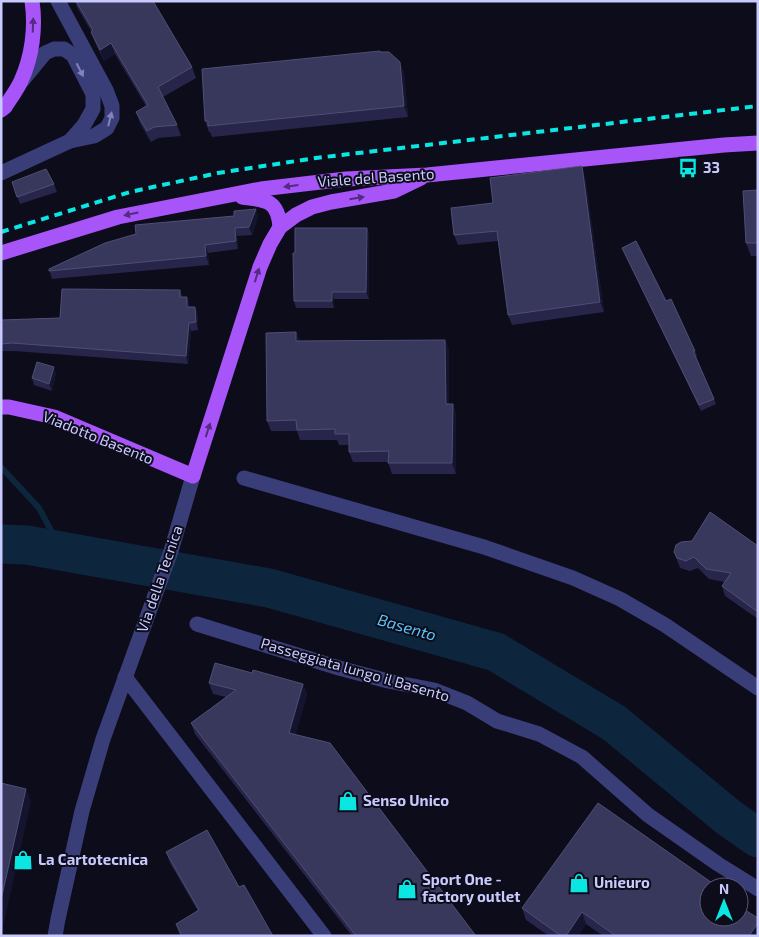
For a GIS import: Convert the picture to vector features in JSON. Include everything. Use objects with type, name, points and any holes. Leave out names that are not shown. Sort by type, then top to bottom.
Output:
[{"type":"main road","points":[[1,110],[5,108],[21,82],[33,45],[34,12],[32,1]]},
{"type":"main road","name":"Viale del Basento","points":[[1,253],[118,217],[261,189],[346,179],[427,175],[758,143]]},
{"type":"main road","name":"Via della Tecnica","points":[[193,476],[260,267],[280,227],[296,215],[312,207],[394,191],[427,175]]},
{"type":"main road","points":[[227,196],[262,200],[273,206],[279,214],[280,227]]},
{"type":"main road","name":"Viadotto Basento","points":[[1,407],[54,417],[193,476]]},
{"type":"street","points":[[1,173],[70,140],[94,136],[107,128],[112,118],[112,106],[106,90],[58,1]]},
{"type":"street","points":[[21,82],[45,54],[50,51],[64,49],[73,55],[93,94],[93,109],[84,125],[70,140]]},
{"type":"street","name":"Via della Tecnica","points":[[55,936],[82,811],[103,738],[171,551],[193,476]]},
{"type":"street","points":[[244,478],[484,547],[572,578],[620,599],[665,625],[758,688]]},
{"type":"street","name":"Passeggiata lungo il Basento","points":[[197,624],[339,668],[388,681],[434,690],[467,703],[497,721],[539,734],[582,757],[648,815],[718,864],[758,889]]},
{"type":"street","points":[[125,677],[324,936]]},
{"type":"building","points":[[76,1],[153,1],[192,67],[158,87],[177,125],[154,127],[147,131],[136,112],[148,105],[111,43],[100,50],[91,32],[93,30]]},
{"type":"building","points":[[380,51],[389,52],[400,62],[404,106],[208,126],[208,121],[205,121],[202,69]]},
{"type":"building","points":[[582,166],[600,302],[508,315],[497,231],[454,235],[451,208],[493,203],[490,178]]},
{"type":"building","points":[[46,169],[54,184],[17,197],[12,182]]},
{"type":"building","points":[[758,190],[758,243],[746,243],[743,191]]},
{"type":"building","points":[[256,209],[249,227],[235,228],[236,241],[205,245],[206,256],[49,271],[49,269],[105,243],[136,234],[135,225],[234,216],[234,211]]},
{"type":"building","points":[[295,228],[367,228],[366,292],[332,292],[332,301],[294,301],[293,253],[295,253]]},
{"type":"building","points":[[636,241],[666,301],[671,299],[695,351],[693,351],[714,399],[699,405],[622,248]]},
{"type":"building","points":[[62,289],[180,290],[180,297],[187,297],[187,307],[195,307],[196,322],[189,323],[186,356],[12,343],[1,344],[1,320],[60,318]]},
{"type":"building","points":[[296,332],[296,341],[445,340],[446,404],[453,404],[452,463],[388,463],[389,451],[349,452],[349,434],[335,434],[335,429],[297,430],[296,420],[267,421],[266,333]]},
{"type":"building","points":[[37,362],[54,367],[49,384],[32,378]]},
{"type":"building","points":[[710,512],[758,546],[758,612],[722,586],[731,573],[706,569],[694,557],[686,561],[677,558],[674,552],[676,545],[681,542],[692,541]]},
{"type":"building","points":[[215,663],[252,673],[253,670],[303,684],[289,733],[330,743],[476,936],[356,936],[191,723],[236,690],[209,683]]},
{"type":"building","points":[[1,783],[26,789],[1,900]]},
{"type":"building","points":[[598,803],[704,877],[699,877],[699,927],[749,927],[749,912],[758,918],[758,923],[749,936],[616,936],[582,912],[566,936],[561,936],[522,908]]},
{"type":"building","points":[[207,830],[239,887],[244,885],[273,936],[182,936],[176,924],[199,910],[166,852]]},
{"type":"waterway","points":[[1,467],[39,508],[62,551]]},
{"type":"waterway","name":"Basento","points":[[1,544],[27,545],[269,588],[496,652],[614,723],[728,817],[758,838]]},
{"type":"railway","points":[[1,232],[130,192],[218,173],[316,158],[758,106]]},
{"type":"place","name":"33","points":[[688,168]]},
{"type":"place","name":"Senso Unico","points":[[348,801]]},
{"type":"place","name":"La Cartotecnica","points":[[23,860]]},
{"type":"place","name":"Unieuro","points":[[579,883]]},
{"type":"place","name":"Sport One - factory outlet","points":[[407,889]]}]
